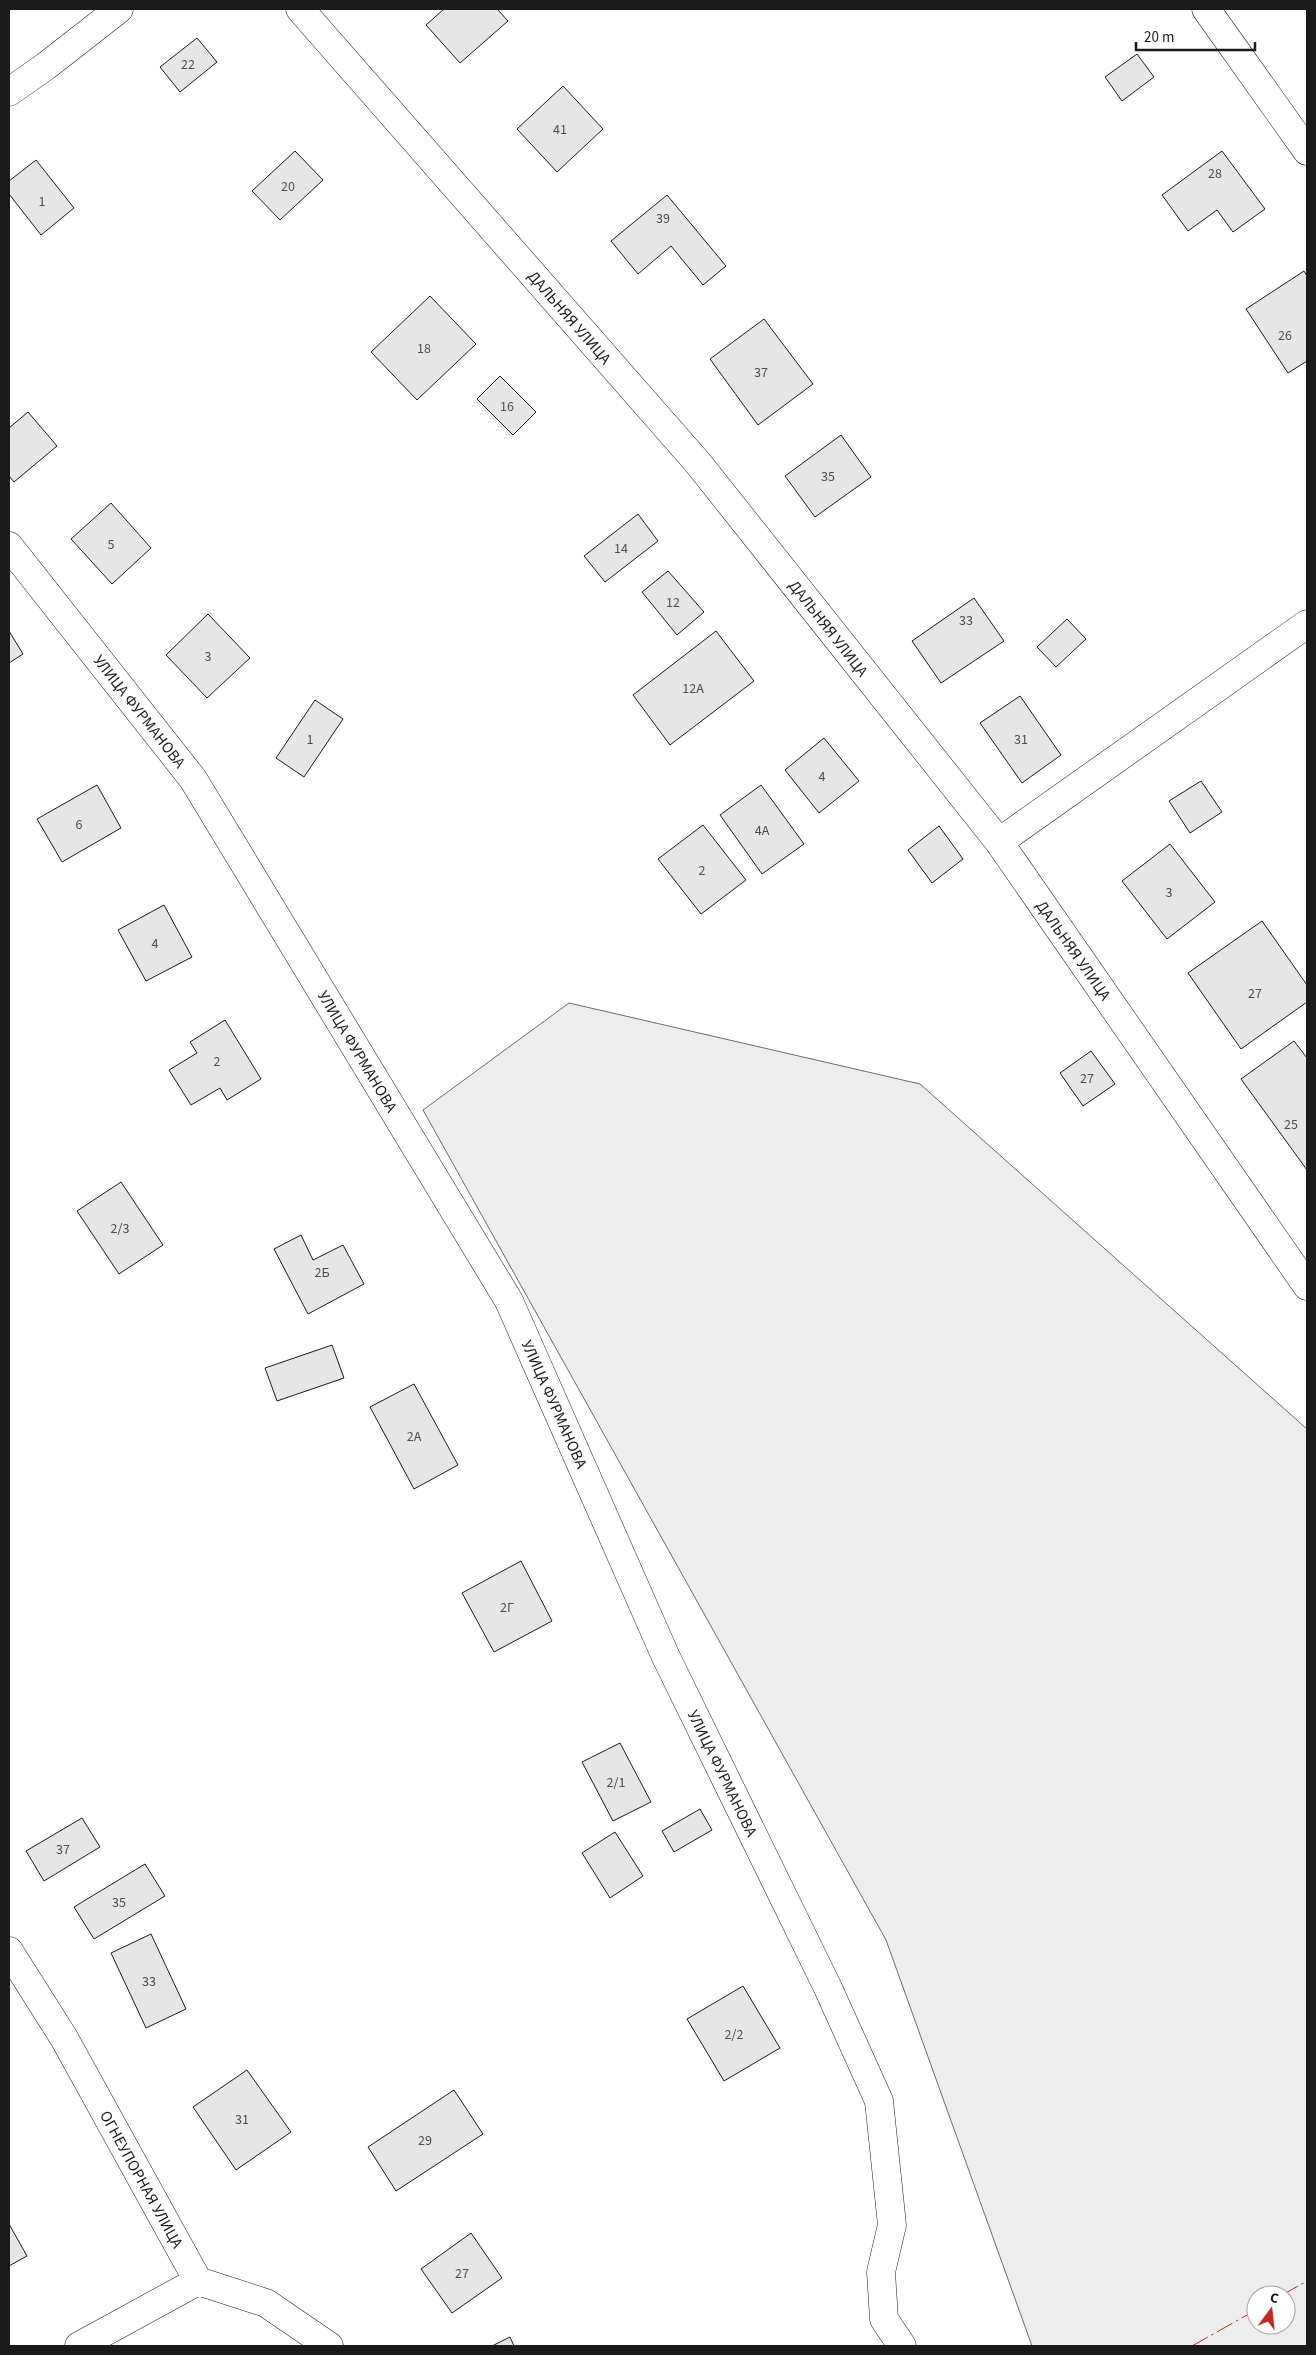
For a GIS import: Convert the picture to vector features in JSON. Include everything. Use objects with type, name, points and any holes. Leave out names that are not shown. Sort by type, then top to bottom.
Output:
[{"type":"street","points":[[9,92],[46,66],[119,9]]},
{"type":"street","name":"ДАЛЬНЯЯ УЛИЦА","points":[[300,9],[698,462],[999,842],[1307,1286]]},
{"type":"street","points":[[1206,9],[1307,151]]},
{"type":"street","name":"УЛИЦА ФУРМАНОВА","points":[[9,546],[193,779],[509,1301],[666,1657],[828,1988],[879,2101],[892,2225],[881,2272],[884,2319],[902,2346]]},
{"type":"street","points":[[999,842],[1307,624]]},
{"type":"street","name":"ОГНЕУПОРНАЯ УЛИЦА","points":[[9,1951],[64,2038],[198,2281]]},
{"type":"street","points":[[79,2346],[198,2281],[266,2302],[329,2346]]},
{"type":"shaded area","points":[[569,1003],[920,1084],[1307,1429],[1307,2346],[1032,2346],[886,1940],[423,1110]]},
{"type":"building","points":[[444,9],[497,9],[508,21],[460,63],[426,25]]},
{"type":"building","points":[[197,38],[217,62],[180,92],[160,67]]},
{"type":"building","points":[[1137,54],[1154,77],[1122,101],[1105,77]]},
{"type":"building","points":[[563,86],[603,129],[557,172],[517,129]]},
{"type":"building","points":[[295,151],[323,180],[280,220],[252,191]]},
{"type":"building","points":[[1222,151],[1265,209],[1233,232],[1217,210],[1188,231],[1162,195]]},
{"type":"building","points":[[36,160],[74,208],[41,235],[9,194],[9,181]]},
{"type":"building","points":[[667,195],[726,266],[703,285],[671,246],[638,274],[611,241]]},
{"type":"building","points":[[1304,271],[1307,276],[1307,361],[1288,373],[1246,309]]},
{"type":"building","points":[[430,296],[476,344],[417,400],[371,352]]},
{"type":"building","points":[[764,319],[813,384],[758,425],[710,359]]},
{"type":"building","points":[[500,376],[536,412],[513,435],[477,399]]},
{"type":"building","points":[[28,412],[57,446],[14,482],[9,476],[9,428]]},
{"type":"building","points":[[841,435],[871,477],[815,517],[785,476]]},
{"type":"building","points":[[111,503],[151,548],[112,584],[71,539]]},
{"type":"building","points":[[638,514],[658,541],[605,582],[584,556]]},
{"type":"building","points":[[668,571],[704,612],[677,635],[642,592]]},
{"type":"building","points":[[974,598],[1004,641],[941,683],[912,641]]},
{"type":"building","points":[[208,614],[250,658],[207,698],[166,655]]},
{"type":"building","points":[[1067,619],[1086,639],[1056,667],[1037,647]]},
{"type":"building","points":[[9,631],[23,654],[9,663]]},
{"type":"building","points":[[716,631],[754,681],[670,745],[633,695]]},
{"type":"building","points":[[1020,696],[1061,755],[1022,783],[980,723]]},
{"type":"building","points":[[315,700],[343,719],[304,777],[276,758]]},
{"type":"building","points":[[824,738],[859,781],[819,813],[785,770]]},
{"type":"building","points":[[1201,781],[1222,812],[1190,833],[1169,801]]},
{"type":"building","points":[[97,785],[121,828],[62,862],[37,819]]},
{"type":"building","points":[[761,785],[804,844],[762,874],[720,815]]},
{"type":"building","points":[[703,825],[746,880],[701,914],[658,859]]},
{"type":"building","points":[[939,826],[963,859],[932,883],[908,850]]},
{"type":"building","points":[[1170,844],[1215,902],[1167,939],[1122,881]]},
{"type":"building","points":[[164,905],[192,957],[146,981],[118,930]]},
{"type":"building","points":[[1262,921],[1307,985],[1307,1002],[1241,1049],[1188,973]]},
{"type":"building","points":[[225,1020],[261,1079],[227,1100],[220,1088],[191,1105],[169,1070],[197,1053],[190,1042]]},
{"type":"building","points":[[1294,1041],[1307,1058],[1307,1170],[1241,1079]]},
{"type":"building","points":[[1091,1051],[1115,1084],[1083,1106],[1060,1073]]},
{"type":"building","points":[[121,1182],[163,1245],[119,1274],[77,1211]]},
{"type":"building","points":[[301,1235],[313,1260],[343,1245],[364,1284],[308,1314],[274,1249]]},
{"type":"building","points":[[332,1345],[344,1378],[277,1401],[265,1368]]},
{"type":"building","points":[[414,1384],[458,1465],[414,1489],[370,1407]]},
{"type":"building","points":[[521,1561],[552,1621],[494,1652],[462,1593]]},
{"type":"building","points":[[620,1743],[651,1802],[613,1821],[582,1762]]},
{"type":"building","points":[[700,1809],[712,1830],[674,1852],[662,1831]]},
{"type":"building","points":[[82,1818],[100,1847],[44,1881],[26,1851]]},
{"type":"building","points":[[615,1832],[643,1876],[610,1898],[582,1853]]},
{"type":"building","points":[[145,1864],[165,1896],[94,1939],[74,1907]]},
{"type":"building","points":[[151,1934],[186,2009],[146,2028],[111,1953]]},
{"type":"building","points":[[743,1986],[780,2048],[724,2081],[687,2019]]},
{"type":"building","points":[[247,2070],[291,2132],[236,2170],[193,2107]]},
{"type":"building","points":[[454,2090],[483,2134],[396,2191],[368,2147]]},
{"type":"building","points":[[9,2224],[27,2256],[9,2266]]},
{"type":"building","points":[[471,2233],[502,2278],[452,2313],[421,2269]]},
{"type":"building","points":[[510,2337],[514,2346],[492,2346]]},
{"type":"power","points":[[1296,2287],[1307,2281]]},
{"type":"power","points":[[1192,2346],[1246,2316]]}]
